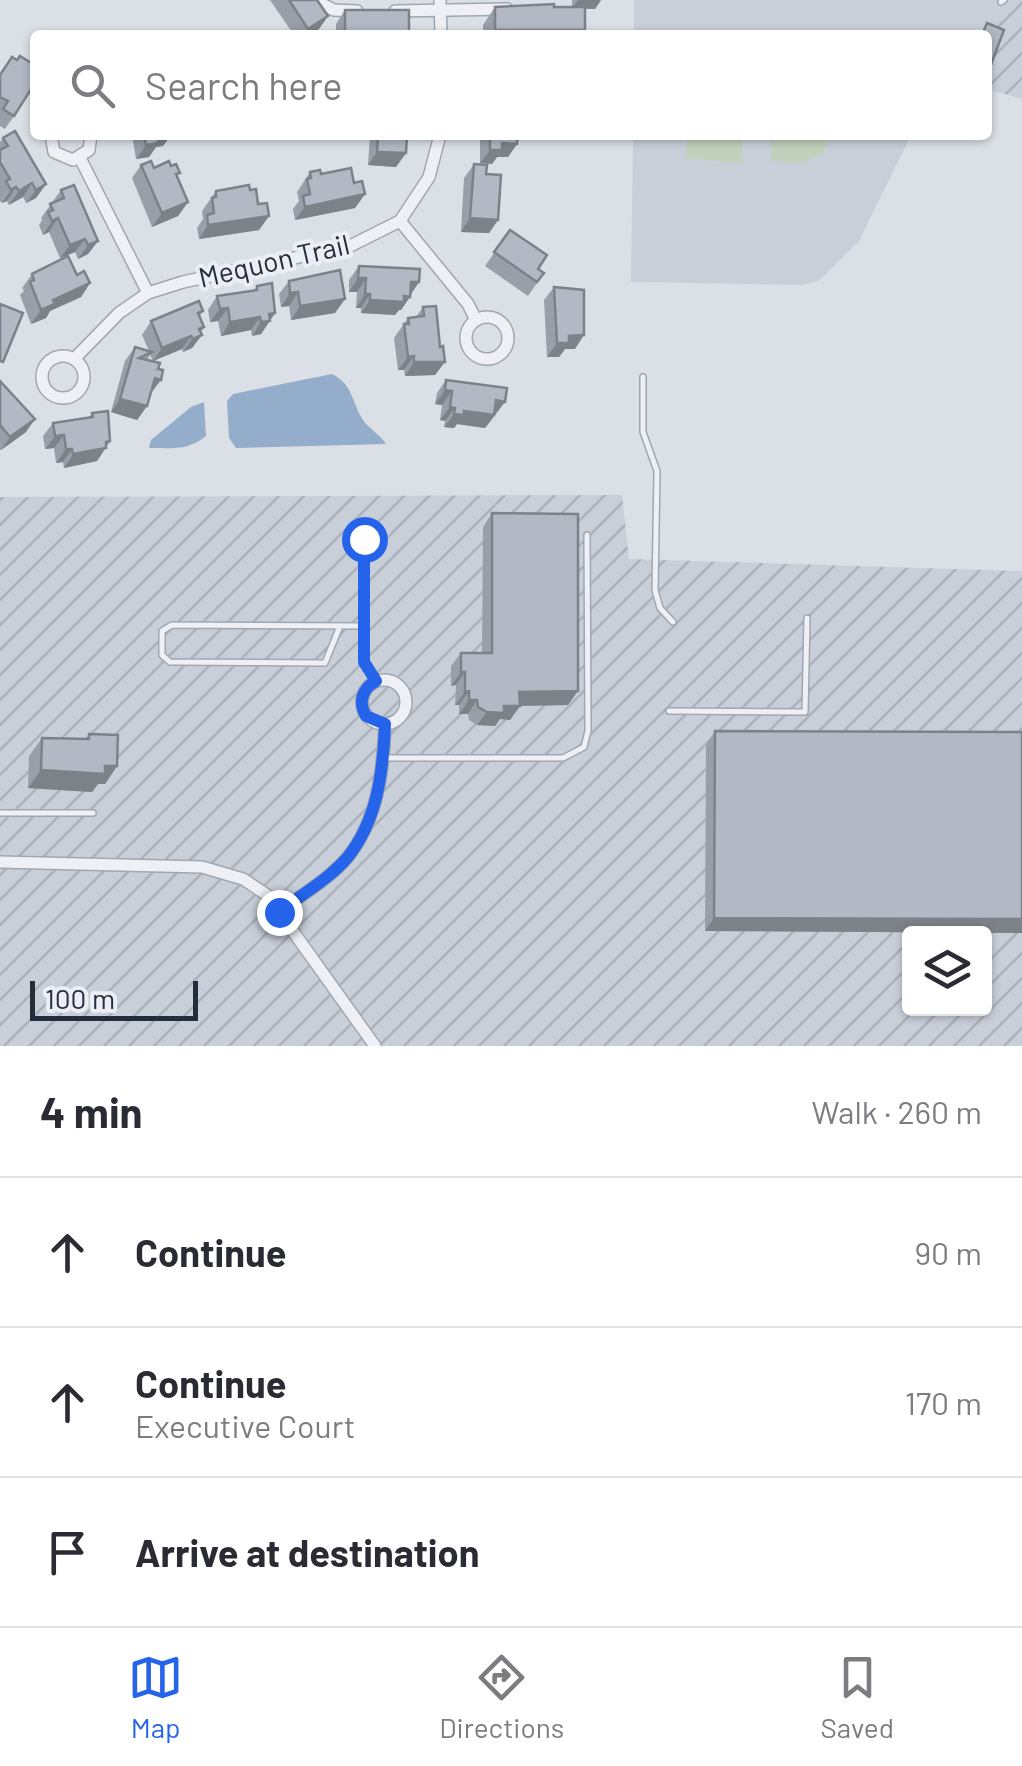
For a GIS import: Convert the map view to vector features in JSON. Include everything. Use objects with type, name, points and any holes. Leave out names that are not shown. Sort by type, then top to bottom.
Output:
[{"type":"street","points":[[314,0],[334,10],[369,11]]},
{"type":"street","points":[[387,11],[494,5],[528,10]]},
{"type":"street","points":[[51,140],[59,157],[80,158],[89,150],[90,140]]},
{"type":"street","name":"Mequon Trail","points":[[74,359],[119,313],[148,292],[350,246],[400,221],[430,177],[439,140]]},
{"type":"street","points":[[80,158],[148,292]]},
{"type":"street","points":[[400,221],[468,304],[476,320]]},
{"type":"street","points":[[376,681],[391,681],[403,690],[406,698],[399,719],[385,724],[366,716],[361,703],[365,690],[376,681]]},
{"type":"street","points":[[279,912],[346,860],[373,812],[384,758],[385,724]]},
{"type":"street","points":[[0,862],[202,867],[243,878],[267,895],[375,1046]]},
{"type":"lane","points":[[643,377],[643,432],[657,471],[655,590],[660,608],[673,622]]},
{"type":"lane","points":[[384,758],[563,758],[584,747],[588,731],[587,534]]},
{"type":"lane","points":[[364,539],[364,662],[376,681]]},
{"type":"lane","points":[[669,711],[806,712],[806,618]]},
{"type":"lane","points":[[340,626],[326,663],[170,662],[162,655],[162,632],[172,625],[362,626]]},
{"type":"lane","points":[[0,813],[92,813]]},
{"type":"shaded area","points":[[634,0],[1008,0],[975,30],[634,30]]},
{"type":"shaded area","points":[[1008,0],[1022,0],[1022,99],[992,90],[992,30],[975,30]]},
{"type":"shaded area","points":[[633,140],[909,140],[859,241],[820,280],[803,285],[631,282]]},
{"type":"shaded area","points":[[622,495],[629,559],[1022,571],[1022,1046],[0,1046],[0,497]]},
{"type":"green space","points":[[687,140],[743,140],[741,163],[686,158]]},
{"type":"green space","points":[[770,140],[828,140],[821,155],[799,163],[771,161]]},
{"type":"water","points":[[332,374],[344,383],[363,420],[386,444],[236,448],[229,438],[227,401],[233,394]]},
{"type":"water","points":[[204,402],[206,436],[186,446],[149,448],[151,440],[191,407]]},
{"type":"building","points":[[289,0],[317,0],[328,16],[308,29]]},
{"type":"building","points":[[495,7],[585,7],[585,30],[495,30]]},
{"type":"building","points":[[345,10],[409,10],[409,30],[345,30]]},
{"type":"building","points":[[987,23],[1004,30],[992,62],[992,30],[984,30]]},
{"type":"building","points":[[20,56],[30,62],[30,91],[14,116],[3,109],[8,101],[0,97],[0,75],[12,57],[17,60]]},
{"type":"building","points":[[15,131],[46,184],[36,190],[32,183],[19,191],[16,187],[11,190],[6,181],[10,179],[0,162],[0,150],[8,146],[3,138]]},
{"type":"building","points":[[378,140],[407,140],[406,153],[377,152]]},
{"type":"building","points":[[490,140],[517,140],[517,144],[502,143],[502,150],[490,150]]},
{"type":"building","points":[[151,161],[154,168],[169,161],[171,166],[176,164],[180,173],[176,174],[188,202],[162,213],[141,165]]},
{"type":"building","points":[[474,164],[487,165],[486,174],[501,175],[498,220],[470,218]]},
{"type":"building","points":[[351,168],[354,183],[362,181],[365,194],[305,207],[303,196],[310,194],[310,172],[320,170],[321,174]]},
{"type":"building","points":[[74,185],[98,241],[88,245],[85,239],[70,245],[58,218],[52,221],[48,212],[53,210],[50,204],[64,198],[61,190]]},
{"type":"building","points":[[249,185],[250,190],[256,189],[258,204],[267,203],[269,216],[208,225],[207,215],[214,213],[212,198],[216,191]]},
{"type":"building","points":[[510,230],[547,255],[538,269],[544,273],[537,282],[494,252]]},
{"type":"building","points":[[68,256],[77,275],[84,271],[90,283],[41,310],[30,282],[34,280],[32,274]]},
{"type":"building","points":[[359,266],[420,269],[419,282],[411,282],[410,297],[404,296],[404,302],[370,300],[370,294],[365,294],[366,278],[358,278]]},
{"type":"building","points":[[340,270],[345,299],[300,306],[298,292],[290,293],[289,281]]},
{"type":"building","points":[[272,283],[275,313],[269,314],[270,321],[261,322],[260,317],[230,322],[228,308],[220,309],[217,296],[257,290],[257,286]]},
{"type":"building","points":[[554,287],[584,290],[584,335],[569,336],[569,343],[557,343]]},
{"type":"building","points":[[199,301],[203,311],[198,313],[204,327],[199,329],[202,335],[162,348],[151,321]]},
{"type":"building","points":[[0,304],[23,313],[3,362],[0,361]]},
{"type":"building","points":[[436,306],[445,362],[414,362],[414,356],[408,357],[404,324],[409,324],[408,318],[424,316],[423,307]]},
{"type":"building","points":[[135,347],[152,352],[139,358],[160,363],[158,369],[163,370],[161,380],[155,378],[147,406],[120,399]]},
{"type":"building","points":[[446,380],[507,388],[505,402],[496,400],[494,415],[464,411],[464,415],[454,414],[455,408],[450,407],[452,391],[445,390]]},
{"type":"building","points":[[0,381],[35,419],[10,437],[0,425]]},
{"type":"building","points":[[108,411],[110,441],[106,448],[73,454],[72,449],[66,449],[64,435],[55,436],[53,423]]},
{"type":"building","points":[[492,513],[578,514],[578,691],[519,692],[520,706],[504,706],[504,713],[487,712],[478,707],[477,700],[469,700],[465,672],[461,672],[461,653],[492,653]]},
{"type":"building","points":[[715,731],[1022,732],[1022,919],[714,918]]},
{"type":"building","points":[[89,734],[118,735],[117,766],[105,766],[105,774],[41,770],[42,738],[89,739]]},
{"type":"route","points":[[279,912],[346,860],[373,812],[384,766],[385,724],[366,716],[361,703],[365,690],[376,681],[364,662],[364,539]]}]
